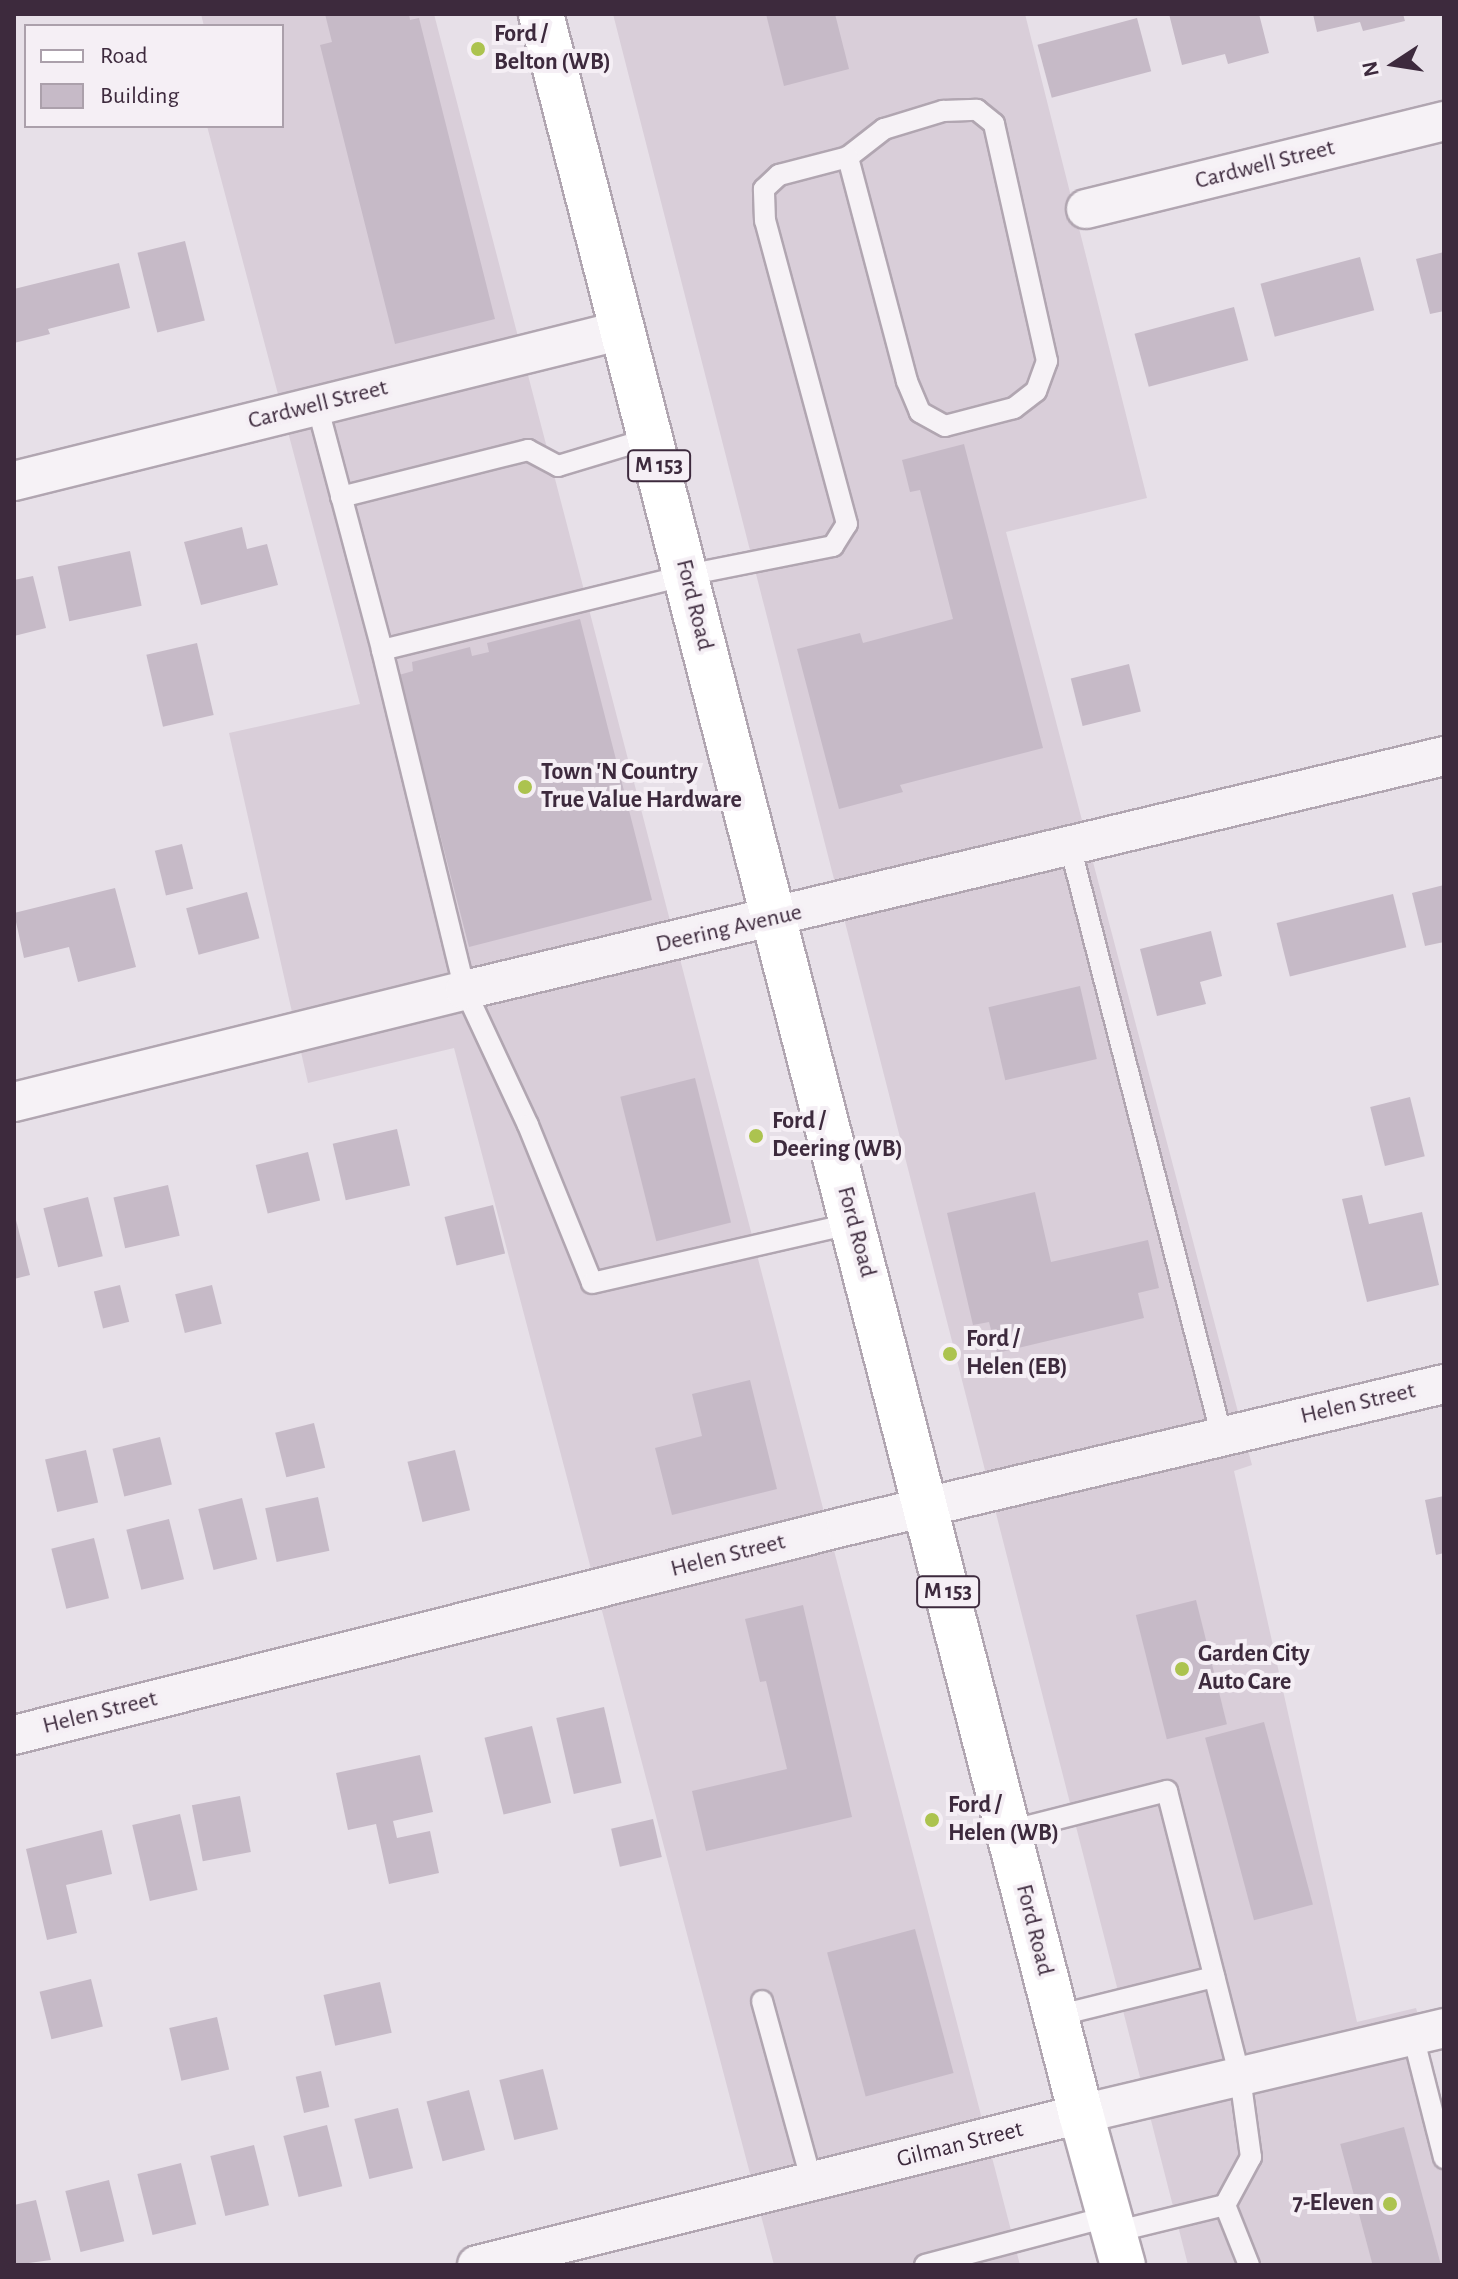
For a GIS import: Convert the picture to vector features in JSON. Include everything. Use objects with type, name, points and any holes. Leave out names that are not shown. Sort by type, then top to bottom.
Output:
[{"type":"main road","name":"Ford Road","points":[[541,14],[1081,2114],[1116,2238]]},
{"type":"street","name":"Cardwell Street","points":[[1086,209],[1444,121]]},
{"type":"street","name":"Cardwell Street","points":[[14,481],[623,330]]},
{"type":"street","name":"Deering Avenue","points":[[14,1102],[465,990],[774,919],[1444,756]]},
{"type":"street","name":"Helen Street","points":[[14,1735],[927,1507],[1444,1384]]},
{"type":"street","name":"Gilman Street","points":[[477,2265],[1081,2114],[1429,2032]]},
{"type":"lane","points":[[382,650],[687,575],[833,546],[847,524],[765,221],[764,189],[779,175],[848,157],[884,129],[943,111],[977,110],[994,124],[1047,361],[1036,391],[1014,408],[945,426],[920,412],[907,381],[848,157]]},
{"type":"lane","points":[[317,405],[382,650],[465,990],[528,1125],[592,1283],[854,1223]]},
{"type":"lane","points":[[341,497],[528,450],[558,466],[651,438]]},
{"type":"lane","points":[[1070,846],[1222,1437]]},
{"type":"lane","points":[[925,2265],[1116,2238],[1225,2205],[1251,2157],[1240,2077],[1167,1791],[1009,1831]]},
{"type":"lane","points":[[1056,2016],[1214,1977]]},
{"type":"lane","points":[[762,2001],[812,2182]]},
{"type":"lane","points":[[1429,2032],[1444,2158]]},
{"type":"lane","points":[[1225,2205],[1249,2265]]},
{"type":"shaded area","points":[[201,14],[434,14],[1020,2265],[774,2265],[454,1048],[308,1083],[229,733],[360,704],[208,128],[284,128],[284,24],[204,24]]},
{"type":"shaded area","points":[[613,14],[1025,14],[1147,498],[1006,532],[1252,1465],[1234,1471],[1357,2022],[1416,2008],[1444,2112],[1444,2265],[1188,2265]]},
{"type":"building","points":[[325,14],[409,14],[410,20],[419,18],[495,319],[395,344],[320,45],[332,42]]},
{"type":"building","points":[[766,14],[835,14],[849,69],[784,86]]},
{"type":"building","points":[[1169,14],[1259,14],[1269,53],[1228,64],[1225,54],[1182,65]]},
{"type":"building","points":[[1313,14],[1403,14],[1405,21],[1363,31],[1360,22],[1317,32]]},
{"type":"building","points":[[1137,18],[1151,71],[1052,98],[1038,45]]},
{"type":"building","points":[[185,241],[205,321],[157,332],[137,253]]},
{"type":"building","points":[[1444,252],[1444,311],[1430,314],[1416,259]]},
{"type":"building","points":[[1360,257],[1374,310],[1275,337],[1261,284]]},
{"type":"building","points":[[119,263],[130,308],[48,329],[50,334],[14,343],[14,289]]},
{"type":"building","points":[[1234,307],[1248,360],[1149,387],[1135,334]]},
{"type":"building","points":[[964,444],[1043,748],[900,785],[903,792],[839,809],[797,649],[860,633],[863,643],[953,619],[920,490],[910,492],[902,460]]},
{"type":"building","points":[[242,527],[247,549],[267,544],[278,585],[201,605],[184,542]]},
{"type":"building","points":[[130,551],[142,606],[69,621],[58,566]]},
{"type":"building","points":[[33,576],[46,628],[14,636],[14,580]]},
{"type":"building","name":"Town 'N Country True Value Hardware","points":[[580,619],[652,900],[469,947],[399,675],[413,671],[412,662],[470,647],[472,656],[489,652],[487,643]]},
{"type":"building","points":[[197,643],[214,715],[163,727],[146,655]]},
{"type":"building","points":[[1129,664],[1141,712],[1083,726],[1071,679]]},
{"type":"building","points":[[182,844],[193,889],[166,895],[155,851]]},
{"type":"building","points":[[1444,885],[1444,942],[1425,946],[1412,893]]},
{"type":"building","points":[[115,888],[136,967],[78,982],[69,947],[24,958],[14,913]]},
{"type":"building","points":[[247,892],[259,938],[199,955],[186,908]]},
{"type":"building","points":[[1393,894],[1406,947],[1290,976],[1277,923]]},
{"type":"building","points":[[1211,931],[1222,976],[1200,982],[1206,1004],[1157,1016],[1140,949]]},
{"type":"building","points":[[1080,986],[1097,1059],[1005,1080],[988,1007]]},
{"type":"building","points":[[695,1078],[731,1223],[656,1241],[620,1097]]},
{"type":"building","points":[[1410,1097],[1425,1156],[1385,1166],[1370,1107]]},
{"type":"building","points":[[397,1129],[410,1186],[346,1200],[333,1144]]},
{"type":"building","points":[[308,1152],[320,1201],[268,1214],[256,1165]]},
{"type":"building","points":[[168,1185],[180,1236],[125,1248],[113,1198]]},
{"type":"building","points":[[1035,1192],[1051,1262],[1148,1240],[1159,1288],[1138,1293],[1144,1318],[997,1353],[989,1322],[973,1325],[947,1213]]},
{"type":"building","points":[[1362,1195],[1369,1224],[1422,1212],[1439,1285],[1367,1302],[1342,1199]]},
{"type":"building","points":[[88,1197],[103,1256],[58,1267],[43,1208]]},
{"type":"building","points":[[493,1205],[505,1254],[457,1266],[444,1217]]},
{"type":"building","points":[[14,1217],[30,1275],[14,1279]]},
{"type":"building","points":[[120,1285],[129,1322],[103,1328],[94,1292]]},
{"type":"building","points":[[212,1285],[222,1324],[185,1333],[175,1294]]},
{"type":"building","points":[[750,1380],[777,1489],[672,1515],[655,1448],[702,1436],[692,1394]]},
{"type":"building","points":[[314,1423],[325,1468],[286,1477],[275,1433]]},
{"type":"building","points":[[160,1437],[172,1485],[124,1496],[112,1449]]},
{"type":"building","points":[[86,1450],[98,1503],[57,1512],[45,1459]]},
{"type":"building","points":[[455,1450],[470,1510],[422,1522],[407,1462]]},
{"type":"building","points":[[1444,1496],[1444,1553],[1436,1555],[1425,1500]]},
{"type":"building","points":[[318,1497],[329,1551],[277,1562],[265,1508]]},
{"type":"building","points":[[242,1498],[257,1559],[214,1570],[198,1509]]},
{"type":"building","points":[[169,1519],[184,1579],[141,1590],[126,1530]]},
{"type":"building","points":[[94,1538],[109,1598],[66,1609],[51,1549]]},
{"type":"building","name":"Garden City Auto Care","points":[[1196,1600],[1227,1724],[1167,1739],[1136,1615]]},
{"type":"building","points":[[803,1605],[852,1817],[706,1851],[692,1791],[787,1769],[766,1681],[760,1682],[745,1619]]},
{"type":"building","points":[[604,1707],[622,1783],[574,1794],[556,1718]]},
{"type":"building","points":[[1264,1722],[1313,1905],[1254,1920],[1205,1738]]},
{"type":"building","points":[[532,1726],[551,1803],[504,1815],[484,1738]]},
{"type":"building","points":[[420,1755],[433,1812],[393,1821],[397,1838],[430,1831],[439,1873],[389,1884],[376,1824],[348,1830],[336,1773]]},
{"type":"building","points":[[240,1796],[251,1852],[203,1861],[192,1805]]},
{"type":"building","points":[[180,1814],[198,1890],[150,1901],[132,1825]]},
{"type":"building","points":[[653,1819],[662,1857],[620,1867],[611,1829]]},
{"type":"building","points":[[102,1830],[112,1874],[66,1885],[77,1933],[47,1940],[26,1849]]},
{"type":"building","points":[[915,1929],[954,2073],[866,2096],[827,1953]]},
{"type":"building","points":[[91,1979],[103,2027],[51,2039],[40,1992]]},
{"type":"building","points":[[380,1982],[392,2033],[335,2046],[323,1995]]},
{"type":"building","points":[[217,2017],[229,2070],[181,2081],[169,2028]]},
{"type":"building","points":[[543,2069],[558,2129],[514,2140],[499,2080]]},
{"type":"building","points":[[321,2071],[329,2107],[304,2113],[296,2077]]},
{"type":"building","points":[[469,2090],[485,2150],[443,2161],[426,2101]]},
{"type":"building","points":[[398,2108],[413,2168],[369,2179],[354,2119]]},
{"type":"building","points":[[327,2125],[342,2186],[299,2197],[283,2136]]},
{"type":"building","name":"7-Eleven","points":[[1404,2127],[1441,2265],[1373,2265],[1340,2144]]},
{"type":"building","points":[[254,2145],[269,2205],[225,2216],[210,2156]]},
{"type":"building","points":[[181,2163],[196,2224],[153,2235],[137,2174]]},
{"type":"building","points":[[109,2180],[124,2241],[81,2252],[65,2191]]},
{"type":"building","points":[[36,2200],[51,2260],[14,2265],[14,2205]]},
{"type":"place","name":"Ford / Belton (WB)","points":[[478,49]]},
{"type":"place","name":"Town 'N Country True Value Hardware","points":[[525,787]]},
{"type":"place","name":"Ford / Deering (WB)","points":[[756,1136]]},
{"type":"place","name":"Ford / Helen (EB)","points":[[950,1354]]},
{"type":"place","name":"Garden City Auto Care","points":[[1182,1669]]},
{"type":"place","name":"Ford / Helen (WB)","points":[[932,1820]]},
{"type":"place","name":"7-Eleven","points":[[1390,2204]]}]
